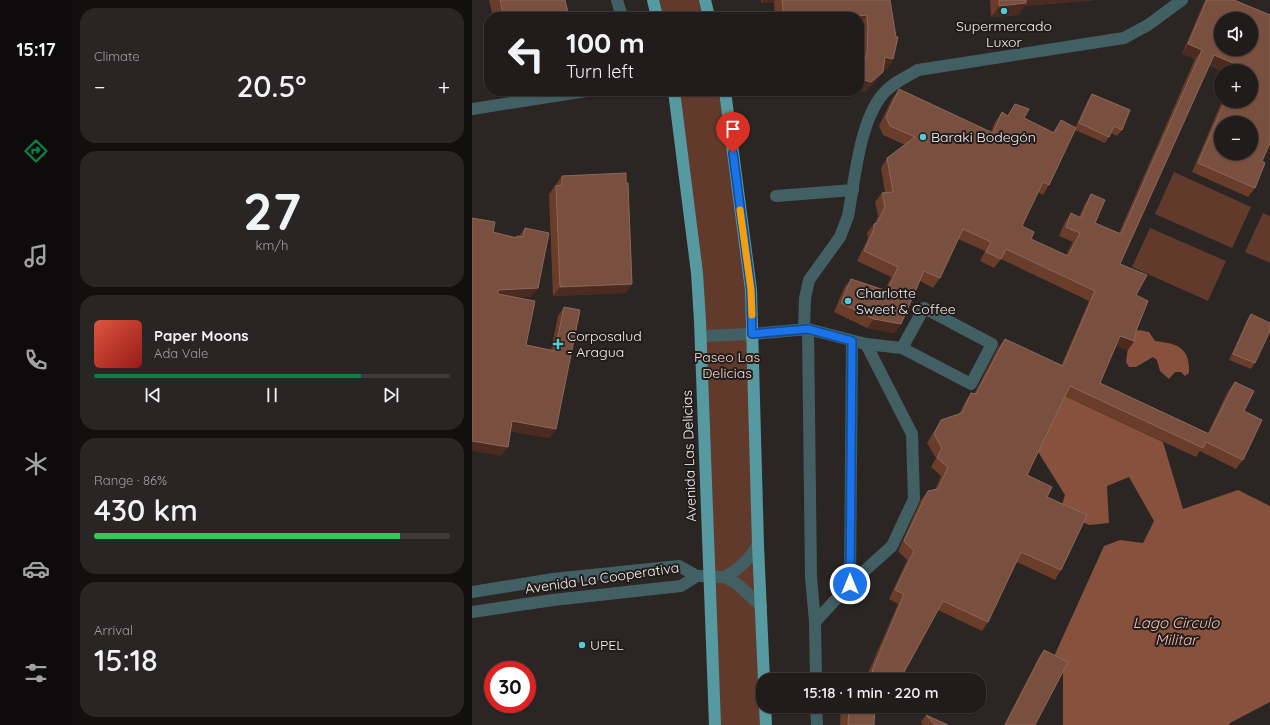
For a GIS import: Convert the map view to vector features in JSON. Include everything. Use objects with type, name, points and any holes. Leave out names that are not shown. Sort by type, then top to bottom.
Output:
[{"type":"main road","points":[[653,0],[656,12]]},
{"type":"main road","points":[[705,0],[708,12]]},
{"type":"main road","name":"Avenida Las Delicias","points":[[675,96],[696,273],[701,336],[703,576],[715,725]]},
{"type":"main road","points":[[726,96],[751,290],[758,545],[764,673]]},
{"type":"main road","points":[[765,713],[766,725]]},
{"type":"street","points":[[617,0],[621,12]]},
{"type":"street","points":[[816,673],[815,622],[811,577],[805,298],[809,280],[844,229],[865,127],[872,110],[883,93],[897,82],[918,70],[1124,38],[1148,25],[1182,0]]},
{"type":"street","points":[[472,109],[554,96]]},
{"type":"street","points":[[776,196],[853,190]]},
{"type":"street","points":[[701,336],[752,334],[806,329],[866,344],[902,348],[971,384],[992,344],[924,308],[902,348]]},
{"type":"street","points":[[850,584],[852,341]]},
{"type":"street","points":[[815,622],[850,584],[892,546],[914,499],[912,434],[866,344]]},
{"type":"street","points":[[725,577],[735,571],[752,555],[758,545]]},
{"type":"street","name":"Avenida La Cooperativa","points":[[472,592],[553,579],[679,566],[703,576]]},
{"type":"street","points":[[703,576],[725,577],[736,583],[761,606]]},
{"type":"street","name":"Avenida La Cooperativa","points":[[472,612],[553,600],[681,586],[703,576]]},
{"type":"street","points":[[816,713],[817,725]]},
{"type":"green space","points":[[653,0],[705,0],[708,12],[656,12]]},
{"type":"green space","name":"Paseo Las Delicias","points":[[674,96],[726,96],[751,290],[762,673],[756,673],[756,713],[764,713],[766,725],[715,725],[702,380]]},
{"type":"green space","points":[[1174,172],[1251,207],[1232,248],[1155,214]]},
{"type":"green space","points":[[1263,213],[1270,216],[1270,263],[1245,252]]},
{"type":"green space","points":[[1150,228],[1226,261],[1208,301],[1132,267]]},
{"type":"water","points":[[1139,330],[1149,332],[1155,341],[1181,348],[1187,357],[1189,373],[1185,376],[1181,372],[1175,372],[1169,379],[1160,371],[1157,360],[1153,357],[1136,367],[1129,367],[1126,362],[1128,348],[1132,345],[1133,332]]},
{"type":"water","name":"Lago Circulo Militar","points":[[1063,395],[1163,442],[1183,509],[1238,490],[1270,506],[1270,702],[1230,723],[1229,725],[1063,725],[1063,669],[1051,663],[1104,546],[1120,540],[1143,543],[1154,521],[1129,477],[1107,486],[1109,523],[1089,525],[1060,511],[1065,495],[1037,450]]},
{"type":"building","points":[[500,0],[565,0],[568,12],[503,12]]},
{"type":"building","points":[[782,0],[890,0],[896,37],[898,37],[893,59],[885,57],[883,72],[871,82],[864,80],[864,64],[867,53],[868,28],[867,15],[864,15],[864,12],[783,12]]},
{"type":"building","points":[[999,0],[1026,0],[1026,3],[999,6]]},
{"type":"building","points":[[1207,0],[1234,0],[1270,15],[1270,143],[1262,161],[1265,163],[1255,188],[1198,163],[1214,126],[1214,160],[1258,160],[1258,116],[1218,116],[1222,108],[1258,108],[1258,64],[1235,64],[1216,56],[1258,56],[1258,12],[1214,12],[1214,55],[1120,264],[1147,275],[1136,295],[1148,301],[1136,331],[1134,341],[1120,336],[1100,383],[1209,434],[1235,382],[1254,391],[1244,411],[1262,420],[1243,460],[1206,442],[1203,448],[1070,386],[1027,475],[1052,487],[1047,497],[1087,515],[1061,570],[1021,552],[988,622],[943,601],[904,672],[905,673],[876,673],[872,671],[904,594],[895,590],[914,551],[904,541],[928,491],[938,489],[948,467],[937,458],[942,448],[934,434],[941,420],[962,413],[971,393],[976,394],[1005,339],[1063,366],[1095,291],[1006,249],[1001,259],[986,252],[991,242],[963,229],[940,278],[924,271],[901,324],[874,319],[841,303],[851,279],[887,291],[898,267],[864,251],[874,229],[874,224],[877,223],[885,207],[882,193],[893,192],[887,158],[915,137],[890,126],[886,117],[899,89],[993,133],[1002,112],[1008,116],[1015,104],[1029,109],[1024,118],[1054,133],[1061,120],[1076,128],[1049,185],[1043,182],[1022,226],[1034,232],[1031,239],[1068,256],[1080,233],[1066,227],[1071,213],[1081,218],[1091,194],[1105,200],[1095,223],[1121,234],[1202,50],[1188,44]]},
{"type":"building","points":[[1092,94],[1130,110],[1122,130],[1114,126],[1109,137],[1079,123]]},
{"type":"building","points":[[626,173],[626,183],[628,183],[632,284],[560,287],[556,186],[562,185],[562,176]]},
{"type":"building","points":[[472,218],[495,222],[493,232],[516,238],[517,236],[523,237],[525,228],[549,233],[538,288],[498,290],[498,294],[535,301],[526,345],[555,351],[564,307],[580,310],[556,429],[512,421],[508,447],[472,441]]},
{"type":"building","points":[[1251,314],[1270,323],[1270,331],[1255,363],[1233,354]]},
{"type":"building","points":[[1044,650],[1068,662],[1035,725],[1005,725]]},
{"type":"building","points":[[849,713],[875,713],[874,725],[848,725]]},
{"type":"building","points":[[926,715],[948,725],[935,725]]},
{"type":"slow traffic","points":[[740,210],[751,290],[752,315]]},
{"type":"place","name":"Supermercado Luxor","points":[[1004,11]]},
{"type":"place","name":"Baraki Bodegón","points":[[923,137]]},
{"type":"place","name":"Charlotte Sweet & Coffee","points":[[848,301]]},
{"type":"place","name":"Corposalud - Aragua","points":[[558,344]]},
{"type":"place","name":"UPEL","points":[[582,645]]},
{"type":"route","points":[[733,153],[751,290],[752,334],[808,329],[852,341],[850,584]]}]
